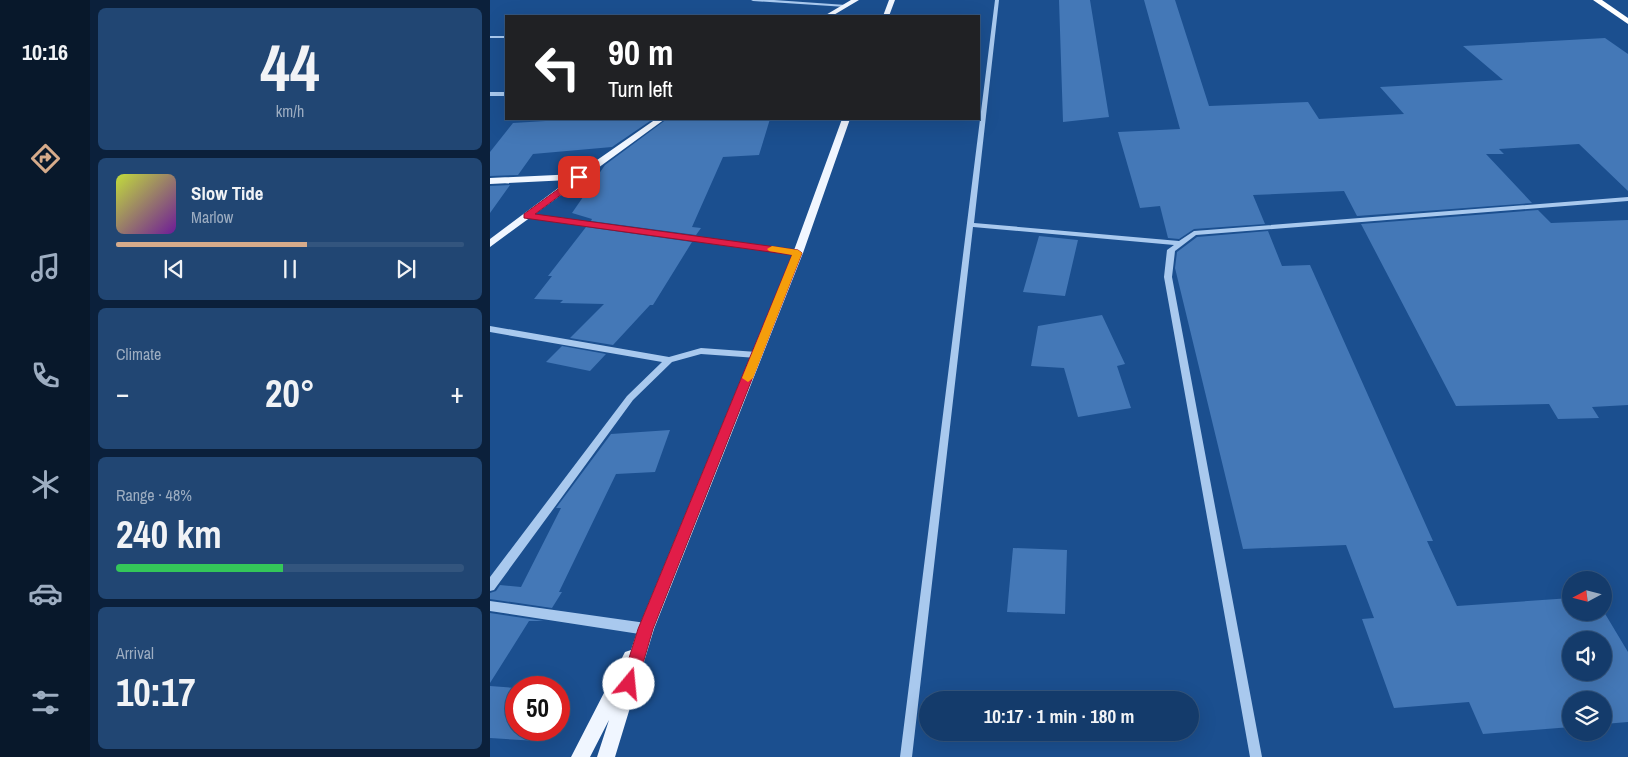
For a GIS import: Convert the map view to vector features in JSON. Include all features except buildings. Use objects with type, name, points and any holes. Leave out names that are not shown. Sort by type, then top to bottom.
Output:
[{"type":"highway","points":[[1597,0],[1628,22]]},
{"type":"main road","points":[[829,15],[856,0]]},
{"type":"main road","points":[[886,15],[892,0]]},
{"type":"main road","points":[[490,244],[579,177],[660,120]]},
{"type":"main road","points":[[606,757],[646,629],[798,253],[846,120]]},
{"type":"main road","points":[[490,181],[579,177]]},
{"type":"main road","points":[[580,757],[646,629]]},
{"type":"street","points":[[753,0],[782,0],[846,6]]},
{"type":"street","points":[[906,757],[997,0]]},
{"type":"street","points":[[490,37],[505,37]]},
{"type":"street","points":[[490,94],[505,94]]},
{"type":"street","points":[[1256,757],[1168,277],[1171,250],[1194,233],[1628,199]]},
{"type":"street","points":[[527,216],[798,253]]},
{"type":"street","points":[[971,225],[1181,243]]},
{"type":"street","points":[[490,329],[669,360],[702,351],[757,355]]},
{"type":"street","points":[[490,586],[630,398],[669,360]]},
{"type":"street","points":[[490,606],[646,629]]},
{"type":"slow traffic","points":[[748,378],[798,253],[772,249]]},
{"type":"route","points":[[579,177],[527,216],[798,253],[646,629],[629,684]]}]
